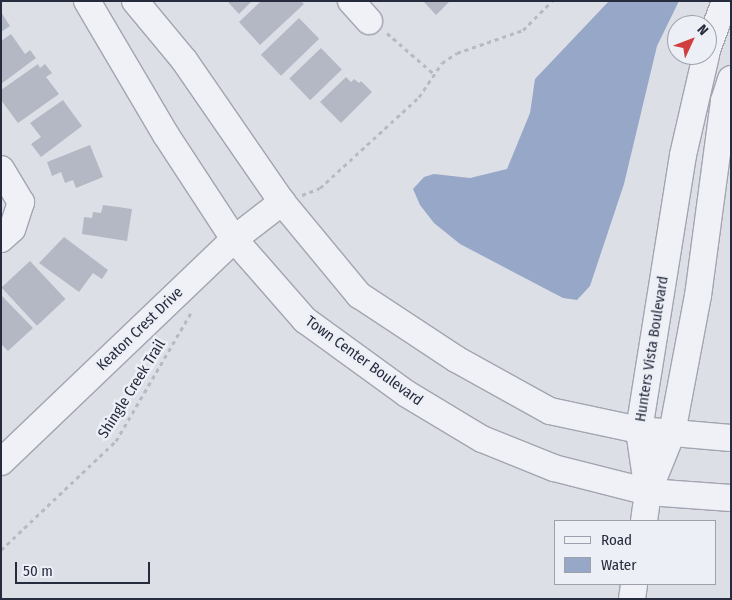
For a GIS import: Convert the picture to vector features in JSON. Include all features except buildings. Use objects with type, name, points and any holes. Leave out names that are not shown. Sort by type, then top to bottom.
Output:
[{"type":"street","name":"Town Center Boulevard","points":[[87,1],[166,135],[234,239],[306,320],[432,409],[482,440],[554,468],[648,492],[731,498]]},
{"type":"street","points":[[135,1],[184,60],[282,202],[359,295],[456,359],[550,411],[639,430],[731,438]]},
{"type":"street","points":[[351,1],[370,22]]},
{"type":"street","points":[[717,23],[725,1]]},
{"type":"street","name":"Hunters Vista Boulevard","points":[[648,492],[639,430],[683,155],[704,65]]},
{"type":"street","points":[[644,520],[648,492],[672,432],[698,296],[724,101],[731,79]]},
{"type":"street","points":[[1,169],[21,202],[12,229],[1,239]]},
{"type":"street","name":"Keaton Crest Drive","points":[[1,462],[234,239],[282,202]]},
{"type":"street","points":[[632,599],[634,585]]},
{"type":"path","points":[[282,202],[320,188],[419,96],[433,73],[457,54],[522,30],[552,1]]},
{"type":"path","points":[[370,22],[401,42],[433,73]]},
{"type":"path","name":"Shingle Creek Trail","points":[[1,550],[116,441],[195,306]]},
{"type":"water","points":[[609,1],[679,1],[672,15],[667,15],[667,26],[657,46],[624,184],[590,286],[577,300],[563,298],[460,244],[434,223],[420,205],[413,189],[424,177],[434,174],[470,178],[507,169],[530,113],[535,79]]}]
